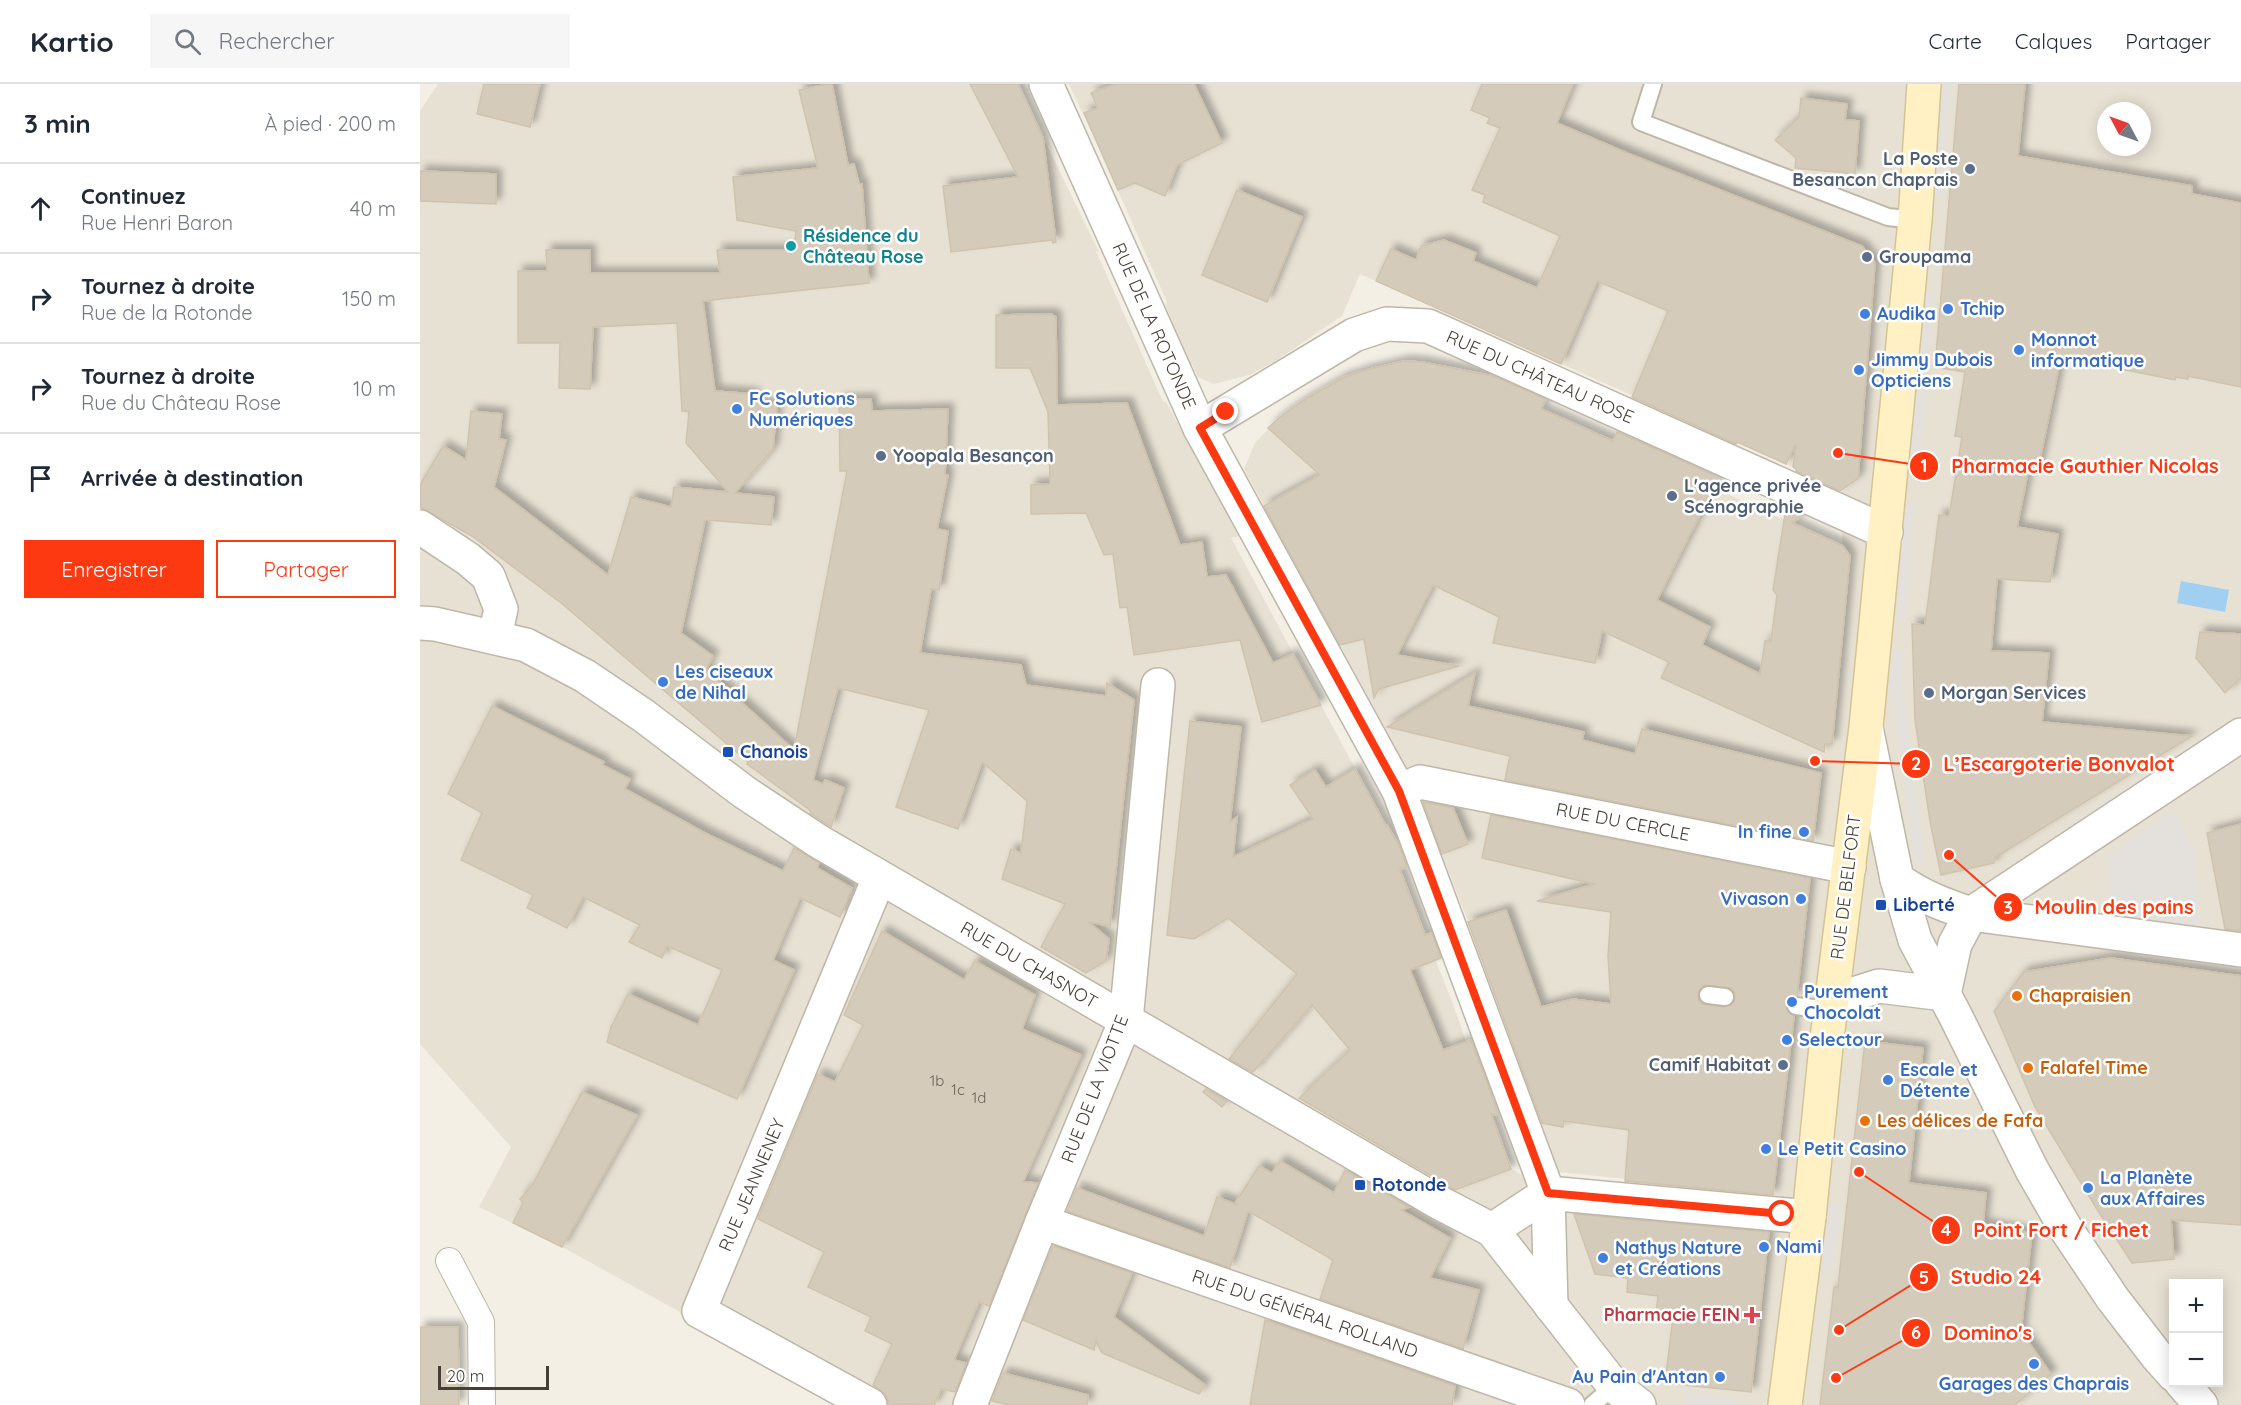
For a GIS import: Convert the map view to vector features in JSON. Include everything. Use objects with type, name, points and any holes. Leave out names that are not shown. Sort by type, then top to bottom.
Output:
[{"type":"main road","name":"RUE DE BELFORT","points":[[1785,1405],[1866,727],[1915,220],[1924,84]]},
{"type":"street","name":"RUE DE LA ROTONDE","points":[[1046,84],[1200,428],[1399,791],[1548,1193]]},
{"type":"street","name":"RUE DU CHÂTEAU ROSE","points":[[1200,428],[1354,336],[1387,324],[1428,326],[1886,532]]},
{"type":"street","points":[[420,527],[468,559],[488,576],[501,609],[495,636]]},
{"type":"street","name":"RUE DU CHASNOT","points":[[420,622],[495,636],[526,645],[585,676],[644,716],[744,792],[879,878],[1438,1202],[1492,1230],[1551,1306],[1615,1399]]},
{"type":"street","name":"RUE DE LA VIOTTE","points":[[970,1405],[1042,1222],[1126,1020],[1158,685]]},
{"type":"street","name":"RUE DE BELFORT","points":[[1866,727],[1897,879],[1915,940],[2031,1170],[2066,1229],[2113,1299],[2169,1369]]},
{"type":"street","points":[[1832,1005],[1879,986],[1944,994],[1955,944],[1971,914],[2241,735]]},
{"type":"street","name":"RUE DU CERCLE","points":[[1399,791],[1420,782],[1849,867]]},
{"type":"street","name":"RUE JEANNENEY","points":[[870,1405],[699,1311],[879,878]]},
{"type":"street","points":[[1897,879],[1931,900],[1971,914],[2241,950]]},
{"type":"street","points":[[1548,1193],[1551,1306]]},
{"type":"street","points":[[1492,1230],[1548,1193],[1809,1217]]},
{"type":"street","name":"RUE DU GÉNÉRAL ROLLAND","points":[[1042,1222],[1568,1405]]},
{"type":"street","points":[[449,1261],[481,1322],[482,1405]]},
{"type":"street","points":[[2185,1387],[2201,1405]]},
{"type":"lane","points":[[1653,84],[1641,123],[1888,217],[1915,220]]},
{"type":"lane","points":[[1708,995],[1725,997]]},
{"type":"lane","points":[[1796,1006],[1832,1005]]},
{"type":"shaded area","points":[[438,84],[1017,84],[1099,252],[1096,251],[1163,402],[1166,402],[1240,536],[1231,538],[1370,796],[1453,1004],[1510,1168],[1571,1205],[1770,1224],[1768,1247],[1773,1194],[1558,1172],[1473,934],[1405,765],[1244,469],[1255,443],[1280,417],[1302,401],[1343,378],[1367,369],[1404,361],[1420,361],[1439,364],[1458,372],[1842,546],[1842,489],[1360,274],[1342,316],[1274,362],[1249,375],[1214,384],[1198,377],[1192,364],[1188,364],[1166,306],[1167,302],[1069,84],[2241,84],[2241,1405],[848,1405],[562,1247],[479,1207],[511,1147],[420,1044],[420,111]]},
{"type":"shaded area","points":[[1938,84],[1950,84],[1943,196],[1930,195]]},
{"type":"shaded area","points":[[1921,292],[1934,293],[1927,361],[1915,361]]},
{"type":"shaded area","points":[[1913,386],[1927,386],[1919,456],[1908,457]]},
{"type":"shaded area","points":[[1877,413],[1888,414],[1883,472],[1872,471]]},
{"type":"shaded area","points":[[1904,505],[1915,505],[1906,620],[1896,620]]},
{"type":"shaded area","points":[[1905,652],[1901,674],[1925,862],[1915,863],[1890,677],[1891,653]]},
{"type":"shaded area","points":[[2208,734],[2216,743],[2064,842],[2058,831]]},
{"type":"shaded area","points":[[2175,809],[2195,855],[2200,927],[2114,916],[2107,857]]},
{"type":"shaded area","points":[[2120,942],[2241,960],[2241,969],[2118,952]]},
{"type":"shaded area","points":[[1825,1203],[1840,1205],[1832,1270],[1817,1268]]},
{"type":"shaded area","points":[[1687,1392],[1739,1400],[1738,1405],[1686,1405]]},
{"type":"water","points":[[2181,581],[2229,590],[2225,612],[2177,603]]},
{"type":"building","points":[[484,84],[540,84],[530,127],[477,114]]},
{"type":"building","points":[[832,84],[848,165],[854,164],[859,184],[862,184],[869,283],[703,301],[715,391],[754,394],[753,403],[777,405],[773,449],[735,493],[774,497],[771,525],[705,520],[681,633],[713,656],[706,670],[794,750],[847,471],[840,471],[839,400],[871,399],[872,411],[948,409],[945,475],[948,475],[937,529],[948,531],[939,590],[931,589],[920,653],[1021,665],[1026,685],[1106,696],[1107,683],[1134,700],[1110,926],[1089,922],[1109,939],[1106,961],[1086,973],[1041,947],[1065,904],[1002,879],[1011,849],[1021,853],[1027,801],[982,762],[958,829],[896,807],[929,710],[838,688],[813,780],[823,784],[825,780],[844,788],[831,827],[747,764],[748,762],[561,603],[472,536],[420,507],[420,485],[443,446],[466,460],[471,411],[502,414],[499,439],[506,440],[494,487],[608,575],[631,497],[671,507],[674,487],[728,492],[686,443],[689,412],[682,411],[677,323],[593,327],[590,389],[559,388],[560,343],[518,343],[518,271],[547,271],[546,250],[590,250],[590,273],[720,273],[717,250],[794,250],[796,231],[737,220],[733,177],[818,168],[799,90]]},
{"type":"building","points":[[970,84],[1018,84],[1043,138],[1056,242],[1053,243],[1052,240],[951,252],[943,186],[1018,177]]},
{"type":"building","points":[[1116,84],[1194,84],[1222,143],[1177,165],[1165,196],[1135,183],[1118,190],[1084,113],[1098,108],[1091,93]]},
{"type":"building","points":[[1482,84],[1573,84],[1557,123],[1862,246],[1875,263],[1858,478],[1840,491],[1796,471],[1793,467],[1795,445],[1786,464],[1632,397],[1668,311],[1597,281],[1561,364],[1376,281],[1391,249],[1416,260],[1421,246],[1444,240],[1476,253],[1473,261],[1537,288],[1560,236],[1483,202],[1485,195],[1472,190],[1500,128],[1487,123],[1490,118],[1471,110]]},
{"type":"building","points":[[1959,84],[2025,84],[2018,156],[2192,186],[2192,194],[2241,203],[2241,387],[2188,376],[2188,379],[2176,377],[2175,380],[2061,357],[2038,469],[2029,467],[2017,527],[2058,534],[2050,582],[1997,579],[1991,651],[2049,653],[2042,722],[2192,736],[1994,858],[1994,863],[1941,875],[1930,821],[1915,720],[1912,624],[1925,625],[1939,515],[1949,516],[1962,437],[1955,436],[1965,372],[1935,367]]},
{"type":"building","points":[[1801,98],[1847,104],[1845,120],[1859,121],[1855,174],[1795,168],[1796,158],[1775,140],[1799,117]]},
{"type":"building","points":[[420,171],[496,174],[496,204],[420,201]]},
{"type":"building","points":[[1237,190],[1302,217],[1267,302],[1202,275]]},
{"type":"building","points":[[1051,314],[1056,317],[1057,405],[1127,403],[1180,545],[1202,542],[1207,577],[1226,575],[1273,663],[1293,654],[1321,705],[1262,722],[1240,640],[1134,655],[1127,607],[1120,608],[1113,554],[1104,555],[1086,513],[1031,514],[1031,485],[1050,484],[1048,412],[1030,368],[996,368],[996,315]]},
{"type":"building","points":[[1404,361],[1422,362],[1493,376],[1546,399],[1541,409],[1613,441],[1617,432],[1719,477],[1657,600],[1710,627],[1702,645],[1760,674],[1765,641],[1771,641],[1777,595],[1773,590],[1786,508],[1803,515],[1792,523],[1843,546],[1850,556],[1832,744],[1825,744],[1824,752],[1661,678],[1669,662],[1602,631],[1595,663],[1493,643],[1499,617],[1433,585],[1397,655],[1459,666],[1379,689],[1374,698],[1364,639],[1340,645],[1264,506],[1320,475],[1268,428],[1301,402],[1342,378]]},
{"type":"building","points":[[2200,632],[2241,634],[2241,678],[2225,693],[2196,658]]},
{"type":"building","points":[[1475,673],[1468,706],[1584,732],[1582,740],[1635,754],[1642,729],[1821,773],[1813,841],[1505,780],[1510,756],[1387,727]]},
{"type":"building","points":[[492,706],[604,762],[602,765],[630,779],[625,789],[705,833],[783,871],[794,848],[819,863],[817,868],[852,888],[840,917],[800,898],[773,960],[794,970],[737,1099],[607,1042],[611,1027],[628,994],[698,1025],[722,970],[667,946],[662,958],[629,942],[640,925],[583,897],[567,928],[527,908],[533,895],[461,860],[482,813],[448,794]]},
{"type":"building","points":[[1190,721],[1241,727],[1230,822],[1237,817],[1233,857],[1313,819],[1290,785],[1315,770],[1326,787],[1355,769],[1398,844],[1398,841],[1407,867],[1400,870],[1425,935],[1432,933],[1441,958],[1410,970],[1443,1050],[1471,1040],[1499,1115],[1491,1114],[1511,1169],[1455,1190],[1299,1098],[1350,1050],[1312,1005],[1253,1072],[1229,1059],[1297,974],[1228,918],[1194,939],[1167,935]]},
{"type":"building","points":[[1423,802],[1453,808],[1468,844],[1442,854]]},
{"type":"building","points":[[1491,815],[1810,878],[1797,996],[1791,997],[1786,1004],[1787,1011],[1794,1016],[1773,1195],[1625,1181],[1629,1130],[1564,1121],[1563,1127],[1542,1123],[1468,922],[1506,910],[1541,1007],[1573,999],[1611,1004],[1608,956],[1611,912],[1537,901],[1594,884],[1482,858]],"holes":[[[1704,985],[1731,988],[1735,993],[1734,1003],[1724,1007],[1702,1004],[1698,999],[1698,993]]]},
{"type":"building","points":[[2241,824],[2241,931],[2225,929],[2207,833]]},
{"type":"building","points":[[882,931],[964,980],[975,961],[1035,995],[1022,1029],[1081,1055],[1023,1182],[1038,1183],[989,1306],[979,1302],[954,1360],[966,1363],[955,1392],[941,1389],[934,1405],[889,1404],[886,1395],[873,1385],[892,1344],[865,1331],[871,1317],[808,1287],[824,1252],[758,1219],[818,1074],[835,1082],[863,1025],[844,1015]]},
{"type":"building","points":[[2111,958],[2241,976],[2241,1225],[2171,1220],[2174,1259],[2132,1263],[2035,1107],[1994,1011],[2024,972]]},
{"type":"building","points":[[1865,1041],[1923,1048],[1909,1183],[1986,1193],[1983,1224],[2032,1233],[2021,1331],[2051,1374],[2015,1405],[1820,1405],[1834,1287],[1838,1287]]},
{"type":"building","points":[[1206,1089],[1227,1101],[1222,1107],[1203,1092]]},
{"type":"building","points":[[582,1092],[637,1115],[562,1247],[513,1223],[523,1203],[520,1199],[533,1184]]},
{"type":"building","points":[[1280,1161],[1334,1193],[1345,1170],[1409,1207],[1401,1210],[1450,1238],[1430,1278],[1479,1290],[1463,1349],[1320,1299],[1333,1260],[1248,1211],[1230,1268],[1067,1211],[1077,1188],[1204,1236],[1217,1197],[1238,1205],[1235,1203],[1259,1166],[1272,1173]]},
{"type":"building","points":[[1574,1214],[1769,1232],[1751,1392],[1665,1383],[1673,1317],[1656,1313],[1658,1296],[1627,1292],[1628,1278],[1595,1274]]},
{"type":"building","points":[[1053,1246],[1132,1273],[1114,1317],[1205,1385],[1199,1394],[1102,1353],[1096,1341],[1094,1350],[1023,1320]]},
{"type":"building","points":[[1265,1320],[1455,1386],[1452,1405],[1250,1405]]},
{"type":"building","points":[[420,1327],[458,1327],[459,1405],[420,1405]]},
{"type":"building","points":[[1003,1373],[1088,1395],[1087,1405],[1009,1405],[992,1401]]},
{"type":"place","name":"La Poste Besancon Chaprais","points":[[1970,169]]},
{"type":"place","name":"Résidence du Château Rose","points":[[791,246]]},
{"type":"place","name":"Groupama","points":[[1867,257]]},
{"type":"place","name":"Tchip","points":[[1948,309]]},
{"type":"place","name":"Audika","points":[[1865,314]]},
{"type":"place","name":"Monnot informatique","points":[[2019,350]]},
{"type":"place","name":"Jimmy Dubois Opticiens","points":[[1859,370]]},
{"type":"place","name":"FC Solutions Numériques","points":[[737,409]]},
{"type":"place","name":"Pharmacie Gauthier Nicolas","points":[[1838,453]]},
{"type":"place","name":"Yoopala Besançon","points":[[881,456]]},
{"type":"place","name":"L'agence privée Scénographie","points":[[1672,496]]},
{"type":"place","name":"Les ciseaux de Nihal","points":[[663,682]]},
{"type":"place","name":"Morgan Services","points":[[1929,693]]},
{"type":"place","name":"Chanois","points":[[728,752]]},
{"type":"place","name":"L’Escargoterie Bonvalot","points":[[1815,761]]},
{"type":"place","name":"In fine","points":[[1804,832]]},
{"type":"place","name":"Moulin des pains","points":[[1949,855]]},
{"type":"place","name":"Vivason","points":[[1801,899]]},
{"type":"place","name":"Liberté","points":[[1881,905]]},
{"type":"place","name":"Chapraisien","points":[[2017,996]]},
{"type":"place","name":"Purement Chocolat","points":[[1792,1002]]},
{"type":"place","name":"Selectour","points":[[1787,1040]]},
{"type":"place","name":"Camif Habitat","points":[[1783,1065]]},
{"type":"place","name":"Falafel Time","points":[[2028,1068]]},
{"type":"place","name":"Escale et Détente","points":[[1888,1080]]},
{"type":"place","name":"Les délices de Fafa","points":[[1865,1121]]},
{"type":"place","name":"Le Petit Casino","points":[[1766,1149]]},
{"type":"place","name":"Point Fort / Fichet","points":[[1859,1172]]},
{"type":"place","name":"Rotonde","points":[[1360,1185]]},
{"type":"place","name":"La Planète aux Affaires","points":[[2088,1188]]},
{"type":"place","name":"Nami","points":[[1764,1247]]},
{"type":"place","name":"Nathys Nature et Créations","points":[[1603,1258]]},
{"type":"place","name":"Pharmacie FEIN","points":[[1752,1315]]},
{"type":"place","name":"Studio 24","points":[[1839,1330]]},
{"type":"place","name":"Garages des Chaprais","points":[[2034,1364]]},
{"type":"place","name":"Au Pain d'Antan","points":[[1720,1377]]},
{"type":"place","name":"Domino's","points":[[1836,1378]]},
{"type":"route","points":[[1226,412],[1200,428],[1399,791],[1548,1193],[1782,1214]]}]
